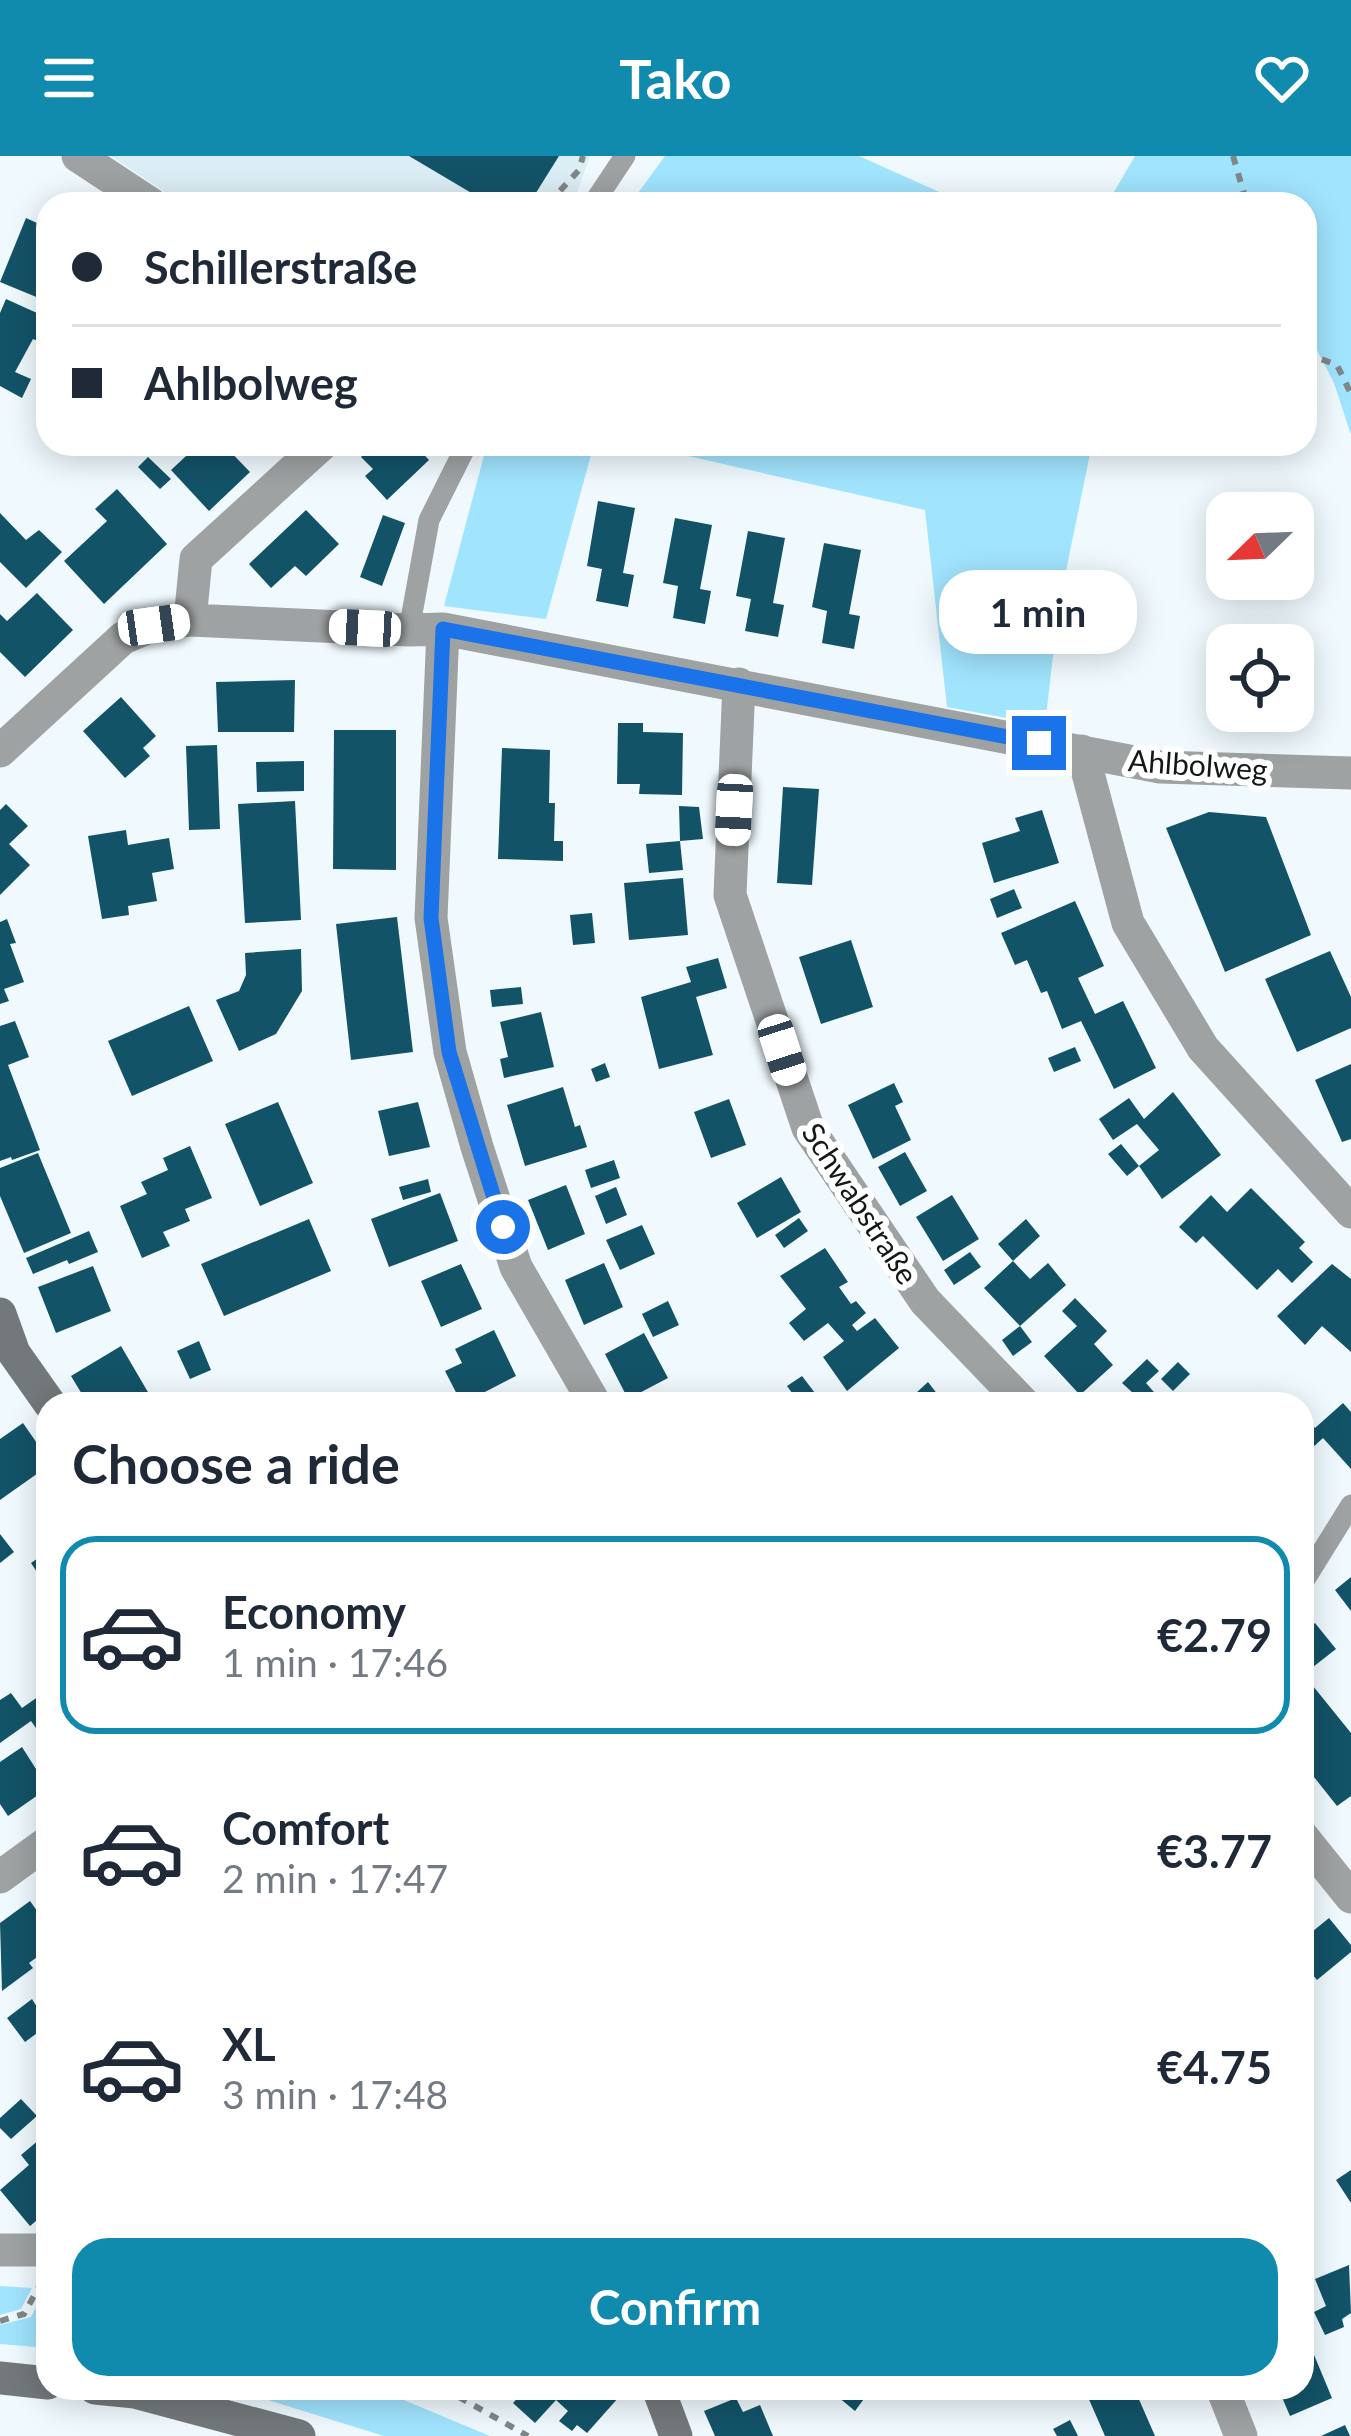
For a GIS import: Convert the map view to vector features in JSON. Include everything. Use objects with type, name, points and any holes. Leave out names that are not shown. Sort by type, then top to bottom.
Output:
[{"type":"main road","points":[[0,1314],[7,1358],[39,1392]]},
{"type":"main road","points":[[0,2378],[36,2382]]},
{"type":"main road","points":[[165,2400],[299,2436]]},
{"type":"main road","points":[[662,2400],[676,2436]]},
{"type":"street","points":[[78,156],[133,192]]},
{"type":"street","points":[[190,620],[196,559],[309,456]]},
{"type":"street","name":"Ahlbolweg","points":[[0,751],[123,638],[154,625],[190,620],[426,629],[739,684],[1160,767],[1351,773]]},
{"type":"street","points":[[426,629],[431,918],[449,1052],[516,1267],[588,1392]]},
{"type":"street","name":"Schwabstraße","points":[[739,684],[730,895],[808,1127],[925,1301],[1012,1392]]},
{"type":"street","points":[[1082,751],[1129,923],[1203,1048],[1351,1212]]},
{"type":"street","points":[[0,1877],[36,1851]]},
{"type":"street","points":[[1314,1851],[1351,1897]]},
{"type":"street","points":[[0,2250],[36,2250]]},
{"type":"street","points":[[1227,2400],[1241,2436]]},
{"type":"lane","points":[[601,192],[625,156]]},
{"type":"lane","points":[[426,629],[429,520],[461,456]]},
{"type":"lane","points":[[1314,1564],[1351,1504]]},
{"type":"path","points":[[559,192],[579,170],[583,156]]},
{"type":"path","points":[[1233,156],[1244,192]]},
{"type":"path","points":[[1317,357],[1337,365],[1351,394]]},
{"type":"path","points":[[0,2321],[24,2314],[36,2292]]},
{"type":"path","points":[[464,2400],[528,2436]]},
{"type":"shaded area","points":[[111,156],[590,156],[577,192],[165,192]]},
{"type":"shaded area","points":[[665,156],[859,156],[939,192],[639,192]]},
{"type":"shaded area","points":[[1135,156],[1351,156],[1351,435],[1317,350],[1317,192],[1114,192]]},
{"type":"shaded area","points":[[484,456],[591,456],[546,619],[444,606]]},
{"type":"shaded area","points":[[688,456],[1090,456],[1059,605],[1045,725],[947,707],[925,510]]},
{"type":"shaded area","points":[[0,2286],[32,2288],[21,2309],[0,2315]]},
{"type":"shaded area","points":[[36,2307],[36,2347],[0,2344],[0,2325],[31,2317]]},
{"type":"shaded area","points":[[268,2400],[404,2400],[490,2436],[384,2436]]},
{"type":"building","points":[[409,156],[559,156],[536,192],[470,192]]},
{"type":"building","points":[[26,218],[36,223],[36,297],[0,282]]},
{"type":"building","points":[[6,299],[36,313],[36,340],[15,372],[31,379],[22,398],[0,386],[0,313]]},
{"type":"building","points":[[186,456],[235,456],[250,472],[209,511],[171,470]]},
{"type":"building","points":[[425,456],[429,460],[387,500],[365,476],[373,469],[361,457]]},
{"type":"building","points":[[148,457],[171,479],[160,489],[138,467]]},
{"type":"building","points":[[117,489],[167,544],[104,604],[64,561],[107,521],[95,509]]},
{"type":"building","points":[[598,501],[635,508],[623,573],[634,575],[628,607],[596,601],[602,569],[587,566]]},
{"type":"building","points":[[306,510],[339,544],[306,576],[295,566],[271,588],[249,564]]},
{"type":"building","points":[[0,513],[26,540],[39,530],[62,552],[26,588],[0,562]]},
{"type":"building","points":[[383,515],[405,523],[382,586],[360,577]]},
{"type":"building","points":[[675,518],[712,525],[700,589],[711,591],[705,624],[673,618],[678,586],[663,583]]},
{"type":"building","points":[[748,531],[785,538],[773,603],[784,605],[778,637],[745,631],[751,599],[736,596]]},
{"type":"building","points":[[824,543],[861,550],[849,614],[860,616],[854,649],[822,643],[827,611],[812,607]]},
{"type":"building","points":[[37,593],[73,630],[25,677],[0,652],[0,614],[7,621]]},
{"type":"building","points":[[295,680],[294,732],[218,732],[216,682]]},
{"type":"building","points":[[121,697],[156,736],[143,748],[150,756],[125,778],[83,731]]},
{"type":"building","points":[[618,723],[643,723],[643,732],[683,733],[682,795],[639,794],[640,784],[617,784]]},
{"type":"building","points":[[334,730],[396,730],[396,870],[333,869]]},
{"type":"building","points":[[217,745],[220,829],[189,830],[186,746]]},
{"type":"building","points":[[502,748],[550,750],[549,803],[555,803],[554,841],[563,841],[563,861],[498,859]]},
{"type":"building","points":[[304,761],[304,791],[257,792],[256,762]]},
{"type":"building","points":[[783,787],[819,789],[812,885],[777,883]]},
{"type":"building","points":[[295,801],[301,920],[245,923],[238,804]]},
{"type":"building","points":[[6,804],[28,826],[9,844],[30,865],[0,895],[0,810]]},
{"type":"building","points":[[679,806],[699,807],[703,839],[680,841]]},
{"type":"building","points":[[1042,810],[1059,863],[994,883],[982,843],[1020,831],[1015,818]]},
{"type":"building","points":[[1209,812],[1266,817],[1311,935],[1225,972],[1166,828]]},
{"type":"building","points":[[126,830],[128,845],[169,838],[174,869],[152,873],[157,901],[128,906],[129,915],[102,919],[88,836]]},
{"type":"building","points":[[680,841],[683,870],[649,873],[646,844]]},
{"type":"building","points":[[683,878],[688,935],[629,940],[624,883]]},
{"type":"building","points":[[1014,889],[1022,908],[997,918],[990,899]]},
{"type":"building","points":[[1075,901],[1104,966],[1078,978],[1095,1014],[1123,1001],[1156,1068],[1114,1089],[1081,1021],[1062,1029],[1047,991],[1041,993],[1027,960],[1015,965],[1001,933]]},
{"type":"building","points":[[592,913],[595,943],[573,945],[570,915]]},
{"type":"building","points":[[397,917],[413,1052],[351,1060],[336,924]]},
{"type":"building","points":[[7,919],[16,943],[10,944],[24,982],[4,989],[9,1001],[0,1004],[0,922]]},
{"type":"building","points":[[851,940],[873,1007],[821,1024],[799,957]]},
{"type":"building","points":[[301,949],[302,991],[276,1034],[239,1051],[216,1000],[239,991],[246,975],[245,953]]},
{"type":"building","points":[[1330,951],[1351,997],[1351,1028],[1297,1052],[1265,979]]},
{"type":"building","points":[[718,958],[727,988],[696,997],[713,1055],[659,1069],[641,997],[691,982],[686,967]]},
{"type":"building","points":[[521,987],[523,1004],[492,1007],[490,990]]},
{"type":"building","points":[[189,1006],[213,1061],[132,1096],[108,1041]]},
{"type":"building","points":[[541,1012],[554,1067],[504,1078],[500,1059],[508,1057],[500,1022]]},
{"type":"building","points":[[15,1021],[29,1057],[8,1065],[40,1150],[0,1161],[0,1026]]},
{"type":"building","points":[[1075,1047],[1081,1061],[1054,1072],[1048,1058]]},
{"type":"building","points":[[605,1063],[610,1077],[596,1082],[591,1069]]},
{"type":"building","points":[[1351,1064],[1351,1139],[1342,1142],[1315,1080]]},
{"type":"building","points":[[894,1083],[903,1102],[895,1106],[911,1140],[873,1159],[848,1105]]},
{"type":"building","points":[[563,1087],[575,1127],[580,1125],[587,1147],[525,1166],[507,1105]]},
{"type":"building","points":[[1173,1092],[1221,1155],[1162,1199],[1139,1166],[1159,1150],[1137,1124],[1113,1140],[1099,1119],[1129,1098],[1144,1119]]},
{"type":"building","points":[[729,1099],[746,1145],[711,1158],[694,1112]]},
{"type":"building","points":[[278,1102],[313,1183],[260,1206],[225,1124]]},
{"type":"building","points":[[418,1102],[430,1147],[389,1156],[378,1111]]},
{"type":"building","points":[[1121,1144],[1139,1166],[1127,1176],[1108,1154]]},
{"type":"building","points":[[190,1146],[212,1198],[185,1209],[190,1221],[163,1232],[170,1246],[142,1258],[120,1206],[147,1194],[141,1182],[168,1170],[163,1158]]},
{"type":"building","points":[[905,1152],[927,1191],[900,1206],[878,1167]]},
{"type":"building","points":[[38,1153],[71,1233],[24,1253],[0,1196],[0,1168]]},
{"type":"building","points":[[614,1160],[620,1178],[591,1188],[585,1170]]},
{"type":"building","points":[[781,1177],[801,1212],[757,1238],[737,1203]]},
{"type":"building","points":[[428,1179],[431,1192],[403,1200],[399,1187]]},
{"type":"building","points":[[566,1185],[585,1234],[548,1250],[528,1200]]},
{"type":"building","points":[[616,1187],[627,1215],[606,1224],[595,1196]]},
{"type":"building","points":[[1251,1188],[1305,1242],[1299,1248],[1313,1262],[1292,1283],[1278,1269],[1257,1290],[1203,1236],[1196,1243],[1179,1227],[1211,1195],[1227,1212]]},
{"type":"building","points":[[440,1193],[458,1241],[389,1267],[371,1219]]},
{"type":"building","points":[[952,1195],[979,1239],[943,1261],[916,1217]]},
{"type":"building","points":[[799,1218],[808,1231],[784,1248],[775,1235]]},
{"type":"building","points":[[309,1219],[331,1271],[224,1316],[201,1264]]},
{"type":"building","points":[[1026,1219],[1040,1236],[1013,1261],[998,1244]]},
{"type":"building","points":[[642,1225],[655,1254],[620,1270],[606,1240]]},
{"type":"building","points":[[89,1231],[98,1252],[33,1274],[26,1258]]},
{"type":"building","points":[[825,1248],[848,1282],[839,1287],[851,1304],[856,1301],[866,1313],[852,1325],[857,1331],[875,1318],[899,1348],[847,1391],[823,1357],[844,1341],[828,1323],[804,1341],[789,1323],[806,1309],[780,1276]]},
{"type":"building","points":[[970,1252],[981,1267],[954,1285],[944,1270]]},
{"type":"building","points":[[1013,1261],[1030,1279],[1048,1263],[1066,1285],[1020,1326],[984,1288]]},
{"type":"building","points":[[604,1263],[623,1307],[584,1325],[565,1280]]},
{"type":"building","points":[[461,1264],[482,1309],[441,1327],[421,1281]]},
{"type":"building","points":[[1332,1264],[1351,1279],[1351,1352],[1322,1326],[1305,1345],[1277,1316]]},
{"type":"building","points":[[93,1266],[111,1311],[56,1333],[38,1287]]},
{"type":"building","points":[[1075,1298],[1107,1331],[1094,1344],[1113,1365],[1083,1392],[1077,1392],[1044,1356],[1077,1326],[1062,1311]]},
{"type":"building","points":[[668,1301],[679,1325],[653,1337],[642,1314]]},
{"type":"building","points":[[1020,1326],[1032,1342],[1013,1356],[1002,1340]]},
{"type":"building","points":[[494,1330],[516,1376],[485,1392],[456,1392],[445,1371],[462,1363],[455,1349]]},
{"type":"building","points":[[644,1333],[668,1378],[641,1392],[624,1392],[605,1354]]},
{"type":"building","points":[[199,1341],[211,1370],[190,1379],[177,1351]]},
{"type":"building","points":[[121,1346],[148,1392],[81,1392],[71,1376]]},
{"type":"building","points":[[1147,1359],[1159,1371],[1146,1383],[1154,1392],[1132,1392],[1122,1383]]},
{"type":"building","points":[[1178,1362],[1190,1374],[1173,1391],[1161,1379]]},
{"type":"building","points":[[802,1376],[814,1392],[791,1392],[787,1386]]},
{"type":"building","points":[[928,1382],[936,1392],[917,1392]]},
{"type":"building","points":[[1343,1403],[1351,1412],[1351,1469],[1323,1438],[1314,1446],[1315,1428]]},
{"type":"building","points":[[23,1423],[36,1442],[36,1474],[0,1500],[0,1439]]},
{"type":"building","points":[[0,1534],[14,1552],[0,1563]]},
{"type":"building","points":[[1351,1577],[1351,1611],[1335,1590]]},
{"type":"building","points":[[1314,1624],[1336,1649],[1314,1666]]},
{"type":"building","points":[[1314,1687],[1351,1733],[1351,1796],[1337,1806],[1314,1777]]},
{"type":"building","points":[[11,1693],[22,1708],[36,1698],[36,1728],[31,1721],[0,1743],[0,1700]]},
{"type":"building","points":[[22,1747],[36,1769],[36,1796],[8,1816],[0,1804],[0,1762]]},
{"type":"building","points":[[30,1901],[36,1909],[36,1958],[29,1963],[33,1968],[2,1991],[0,1923]]},
{"type":"building","points":[[1329,1918],[1351,1945],[1351,1952],[1317,1980],[1314,1976],[1314,1930]]},
{"type":"building","points":[[32,1999],[36,2034],[25,2042],[7,2018]]},
{"type":"building","points":[[21,2099],[36,2115],[11,2139],[0,2128],[0,2118]]},
{"type":"building","points":[[36,2142],[36,2221],[30,2226],[0,2190],[29,2165],[21,2155]]},
{"type":"building","points":[[1351,2170],[1351,2203],[1336,2180]]},
{"type":"building","points":[[1349,2265],[1351,2313],[1342,2319],[1344,2327],[1325,2335],[1314,2312],[1326,2306],[1315,2279]]},
{"type":"building","points":[[1314,2355],[1332,2398],[1290,2416],[1283,2400],[1314,2400]]},
{"type":"building","points":[[516,2400],[556,2400],[535,2423],[513,2403]]},
{"type":"building","points":[[556,2400],[616,2400],[587,2433],[577,2425],[572,2431],[559,2421],[568,2411]]},
{"type":"building","points":[[731,2400],[737,2400],[743,2412],[760,2405],[773,2436],[715,2436],[704,2411]]},
{"type":"building","points":[[842,2400],[863,2400],[855,2411]]},
{"type":"building","points":[[1089,2400],[1139,2400],[1155,2436],[1105,2436]]},
{"type":"building","points":[[1070,2420],[1078,2436],[1057,2436],[1053,2429]]},
{"type":"building","points":[[1345,2425],[1350,2436],[1321,2436]]},
{"type":"route","points":[[503,1227],[449,1052],[431,918],[443,629],[1039,743]]}]
